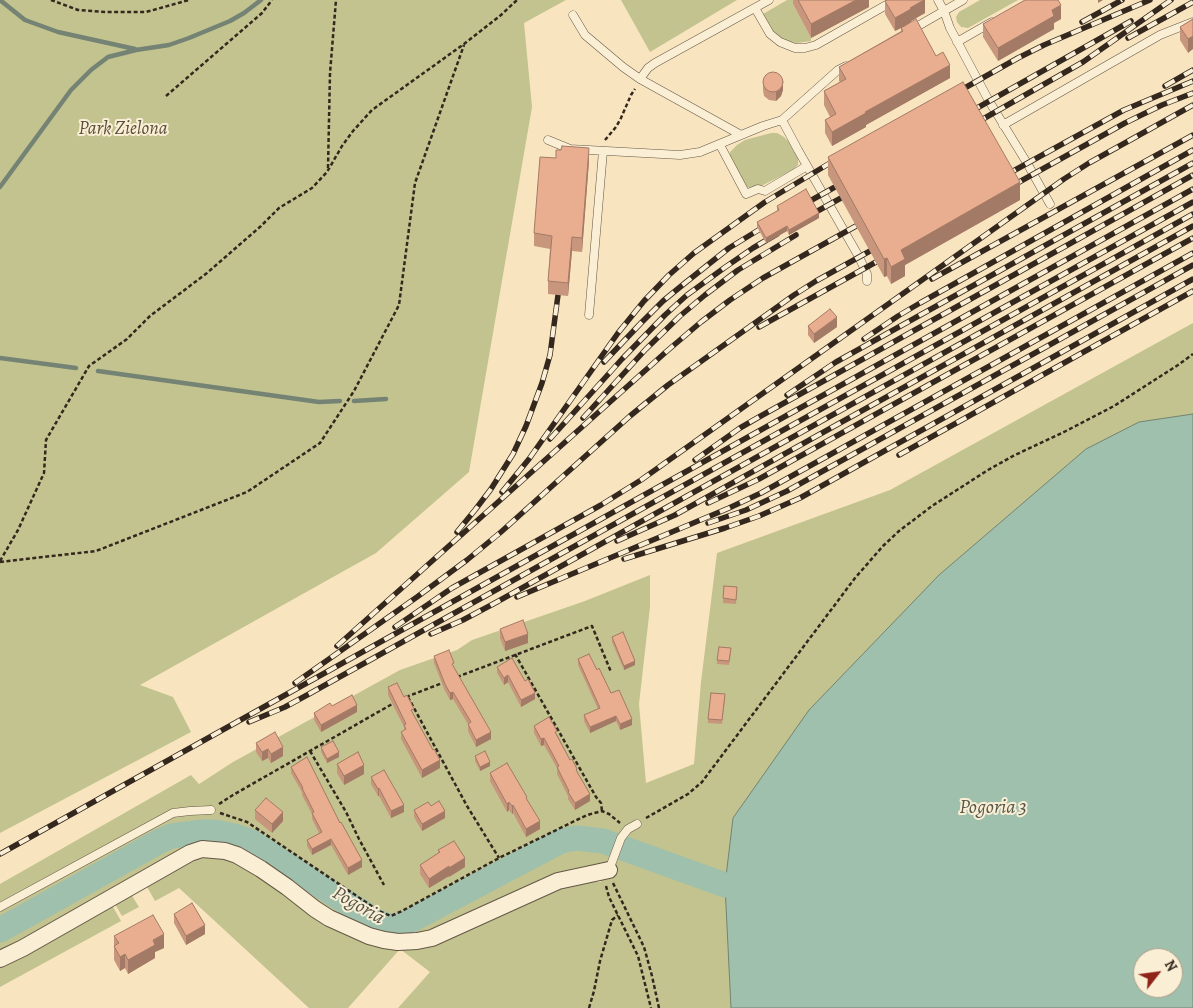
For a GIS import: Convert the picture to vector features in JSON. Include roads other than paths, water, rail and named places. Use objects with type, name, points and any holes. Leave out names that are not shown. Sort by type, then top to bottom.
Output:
[{"type":"street","points":[[0,959],[23,948],[190,853],[202,849],[225,851],[244,859],[329,918],[369,936],[398,942],[432,938],[558,881],[611,865]]},
{"type":"lane","points":[[755,8],[770,34],[780,42],[794,48],[806,48],[816,45],[895,0]]},
{"type":"lane","points":[[938,0],[957,42],[1050,204]]},
{"type":"lane","points":[[907,32],[963,0]]},
{"type":"lane","points":[[640,79],[648,68],[655,63],[766,1]]},
{"type":"lane","points":[[573,15],[585,36],[622,67],[741,135]]},
{"type":"lane","points":[[957,42],[999,18]]},
{"type":"lane","points":[[1003,125],[1160,35],[1193,22]]},
{"type":"lane","points":[[548,140],[570,149],[680,156],[700,152],[782,120],[838,70],[855,60]]},
{"type":"lane","points":[[782,120],[859,257],[867,274],[867,280]]},
{"type":"lane","points":[[720,145],[746,194],[758,188],[765,191],[807,166]]},
{"type":"lane","points":[[589,315],[603,151]]},
{"type":"lane","points":[[0,907],[173,813],[211,810]]},
{"type":"lane","points":[[611,865],[620,838],[628,829],[637,824]]},
{"type":"water","name":"Pogoria 3","points":[[1193,414],[1193,1008],[731,1008],[725,885],[733,818],[809,710],[939,575],[1086,449],[1139,422]]},
{"type":"waterway","points":[[0,0],[25,20],[58,32],[135,49]]},
{"type":"waterway","points":[[0,187],[71,90],[91,70],[108,57],[169,45],[189,38],[230,21],[261,0]]},
{"type":"waterway","points":[[0,358],[76,368]]},
{"type":"waterway","points":[[98,371],[319,402],[340,401]]},
{"type":"waterway","points":[[354,401],[386,399]]},
{"type":"waterway","name":"Pogoria","points":[[0,930],[160,841],[172,836],[202,832],[215,832],[252,842],[374,920],[387,926],[402,925],[561,841],[576,838],[603,841],[725,885]]},
{"type":"railway","points":[[1082,22],[1122,0]]},
{"type":"railway","points":[[954,94],[1044,45],[1150,0]]},
{"type":"railway","points":[[976,123],[1083,62],[1171,0]]},
{"type":"railway","points":[[1128,38],[1193,2]]},
{"type":"railway","points":[[970,112],[1131,21]]},
{"type":"railway","points":[[1165,86],[1193,70]]},
{"type":"railway","points":[[1006,175],[1124,110],[1193,81]]},
{"type":"railway","points":[[1012,186],[1125,123],[1162,105],[1193,93]]},
{"type":"railway","points":[[395,627],[452,588],[601,505],[641,480],[1064,179],[1193,105]]},
{"type":"railway","points":[[932,279],[1193,135]]},
{"type":"railway","points":[[864,339],[920,303],[1193,150]]},
{"type":"railway","points":[[502,492],[529,459],[618,333],[644,301],[669,275],[694,253],[765,202],[840,157]]},
{"type":"railway","points":[[787,395],[836,362],[1193,163]]},
{"type":"railway","points":[[695,460],[759,417],[1193,175]]},
{"type":"railway","points":[[801,206],[835,187]]},
{"type":"railway","points":[[0,854],[1193,189]]},
{"type":"railway","points":[[805,218],[841,198]]},
{"type":"railway","points":[[249,722],[285,707],[309,694],[1193,202]]},
{"type":"railway","points":[[431,634],[495,603],[1193,214]]},
{"type":"railway","points":[[604,362],[663,301],[729,248],[770,223]]},
{"type":"railway","points":[[337,646],[701,322],[763,278],[856,226]]},
{"type":"railway","points":[[617,541],[675,515],[1193,226]]},
{"type":"railway","points":[[550,439],[622,359],[687,295],[753,248],[777,234]]},
{"type":"railway","points":[[583,418],[646,349],[680,316],[738,270],[796,235]]},
{"type":"railway","points":[[708,503],[759,479],[1193,238]]},
{"type":"railway","points":[[295,683],[467,560],[501,532],[630,416],[668,385],[794,295],[870,251]]},
{"type":"railway","points":[[517,597],[761,493],[1193,253]]},
{"type":"railway","points":[[759,327],[876,262]]},
{"type":"railway","points":[[708,523],[746,510],[787,491],[1193,265]]},
{"type":"railway","points":[[624,559],[725,528],[800,498],[1193,279]]},
{"type":"railway","points":[[899,455],[1193,291]]},
{"type":"railway","points":[[457,532],[491,489],[513,454],[526,426],[550,355],[558,295]]},
{"type":"park label","name":"Park Zielona","points":[[123,129]]}]
